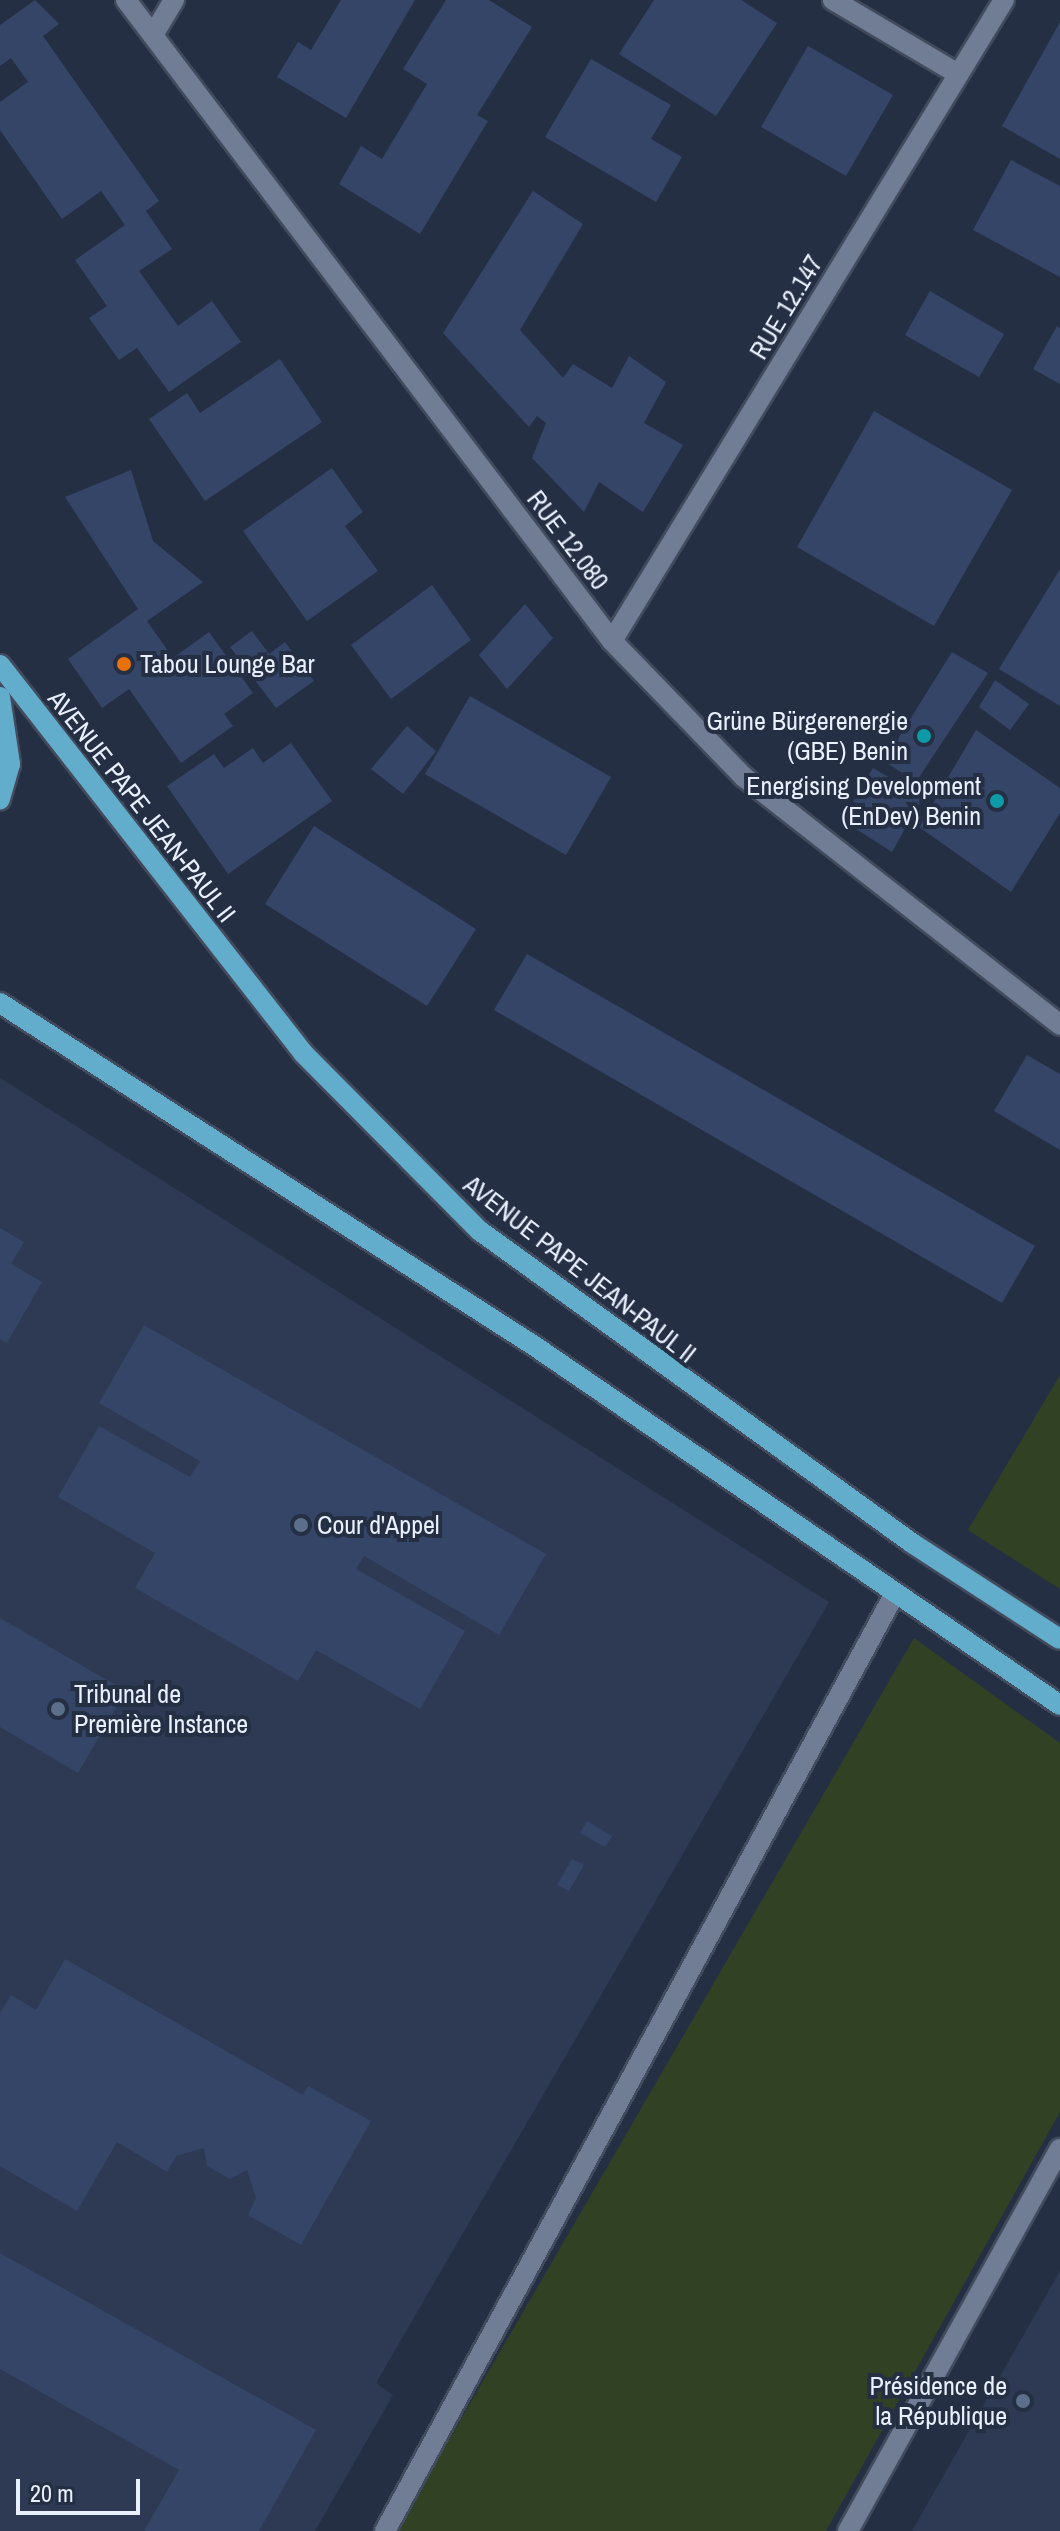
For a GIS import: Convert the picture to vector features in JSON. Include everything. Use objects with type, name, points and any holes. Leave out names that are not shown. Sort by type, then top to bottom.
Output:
[{"type":"main road","name":"AVENUE PAPE JEAN-PAUL II","points":[[0,665],[303,1053],[480,1231],[912,1543],[1060,1639]]},
{"type":"main road","points":[[0,697],[10,764],[0,800]]},
{"type":"main road","points":[[0,1003],[533,1345],[893,1597],[1060,1705]]},
{"type":"street","name":"RUE 12.080","points":[[126,0],[612,641],[744,777],[1060,1025]]},
{"type":"street","points":[[153,35],[174,0]]},
{"type":"street","points":[[833,0],[958,74]]},
{"type":"street","name":"RUE 12.147","points":[[612,641],[1004,0]]},
{"type":"street","points":[[385,2531],[893,1597]]},
{"type":"street","points":[[848,2531],[1060,2149]]},
{"type":"shaded area","points":[[0,1078],[829,1602],[376,2383],[393,2395],[315,2531],[0,2531]]},
{"type":"shaded area","name":"Présidence de la République","points":[[1060,2271],[1060,2531],[912,2531]]},
{"type":"green space","points":[[1060,1375],[1060,1589],[968,1530]]},
{"type":"green space","points":[[914,1638],[1060,1743],[1060,2112],[826,2531],[396,2531]]},
{"type":"building","points":[[35,0],[59,24],[43,36],[159,201],[146,211],[172,249],[139,271],[178,326],[212,301],[241,342],[169,392],[137,348],[119,360],[89,318],[107,306],[75,260],[125,225],[101,191],[62,219],[0,130],[0,102],[28,82],[11,58],[0,66],[0,25]]},
{"type":"building","points":[[341,0],[415,0],[346,118],[277,77],[298,42],[311,50]]},
{"type":"building","points":[[446,0],[489,0],[532,27],[477,115],[488,121],[420,234],[339,184],[361,146],[382,159],[427,84],[403,69]]},
{"type":"building","points":[[654,0],[741,0],[777,23],[716,116],[619,54]]},
{"type":"building","points":[[1060,22],[1060,159],[1002,126]]},
{"type":"building","points":[[808,46],[893,95],[846,176],[761,127]]},
{"type":"building","points":[[591,59],[671,105],[651,139],[682,157],[656,202],[545,137]]},
{"type":"building","points":[[1011,160],[1060,186],[1060,277],[973,230]]},
{"type":"building","points":[[533,191],[583,224],[520,330],[563,378],[573,364],[612,388],[629,356],[666,382],[644,423],[683,445],[643,512],[599,482],[584,512],[532,458],[546,423],[537,416],[529,427],[443,333]]},
{"type":"building","points":[[930,291],[1004,334],[979,377],[905,335]]},
{"type":"building","points":[[1057,326],[1060,328],[1060,384],[1033,369]]},
{"type":"building","points":[[280,359],[322,422],[205,501],[149,419],[187,393],[200,413]]},
{"type":"building","points":[[874,411],[1012,490],[934,626],[797,547]]},
{"type":"building","points":[[332,468],[363,512],[345,526],[378,571],[307,621],[243,531]]},
{"type":"building","points":[[131,470],[153,541],[203,582],[147,621],[173,658],[209,632],[253,693],[224,714],[233,726],[181,763],[129,689],[102,708],[68,659],[138,609],[65,497]]},
{"type":"building","points":[[1060,569],[1060,706],[999,669]]},
{"type":"building","points":[[432,585],[471,640],[391,699],[351,645]]},
{"type":"building","points":[[525,604],[553,638],[507,689],[479,655]]},
{"type":"building","points":[[252,631],[269,654],[285,642],[314,681],[276,708],[230,647]]},
{"type":"building","name":"Grüne Bürgerenergie (GBE) Benin","points":[[952,652],[988,673],[916,782],[884,761]]},
{"type":"building","points":[[995,680],[1029,704],[1010,730],[979,707]]},
{"type":"building","points":[[470,696],[611,777],[566,855],[425,774]]},
{"type":"building","points":[[407,726],[436,751],[403,794],[371,769]]},
{"type":"building","name":"Energising Development (EnDev) Benin","points":[[976,730],[1060,788],[1060,813],[1011,892],[919,827]]},
{"type":"building","points":[[291,743],[332,801],[228,874],[167,786],[214,754],[224,768],[253,748],[263,763]]},
{"type":"building","points":[[873,768],[923,797],[892,852],[842,820]]},
{"type":"building","points":[[314,826],[476,929],[427,1006],[265,904]]},
{"type":"building","points":[[527,954],[1035,1246],[1002,1303],[494,1010]]},
{"type":"building","points":[[1027,1055],[1060,1074],[1060,1150],[994,1111]]},
{"type":"building","points":[[0,1228],[24,1242],[11,1264],[42,1282],[7,1343],[0,1339]]},
{"type":"building","name":"Cour d'Appel","points":[[144,1325],[546,1554],[499,1635],[364,1556],[356,1569],[465,1631],[420,1709],[316,1650],[298,1681],[135,1588],[155,1553],[58,1497],[99,1426],[190,1477],[200,1461],[99,1403]]},
{"type":"building","name":"Tribunal de Première Instance","points":[[0,1618],[126,1691],[78,1773],[0,1727]]},
{"type":"building","points":[[587,1821],[612,1836],[605,1847],[580,1833]]},
{"type":"building","points":[[572,1859],[584,1865],[569,1891],[557,1885]]},
{"type":"building","points":[[65,1959],[303,2095],[308,2086],[371,2121],[301,2245],[248,2215],[256,2198],[247,2170],[230,2179],[207,2166],[204,2148],[176,2156],[167,2172],[117,2142],[77,2211],[0,2166],[0,2013],[11,1995],[36,2010]]},
{"type":"building","points":[[0,2253],[316,2430],[259,2531],[144,2531],[179,2470],[0,2369]]},
{"type":"place","name":"Tabou Lounge Bar","points":[[124,664]]},
{"type":"place","name":"Grüne Bürgerenergie (GBE) Benin","points":[[924,736]]},
{"type":"place","name":"Energising Development (EnDev) Benin","points":[[997,801]]},
{"type":"place","name":"Cour d'Appel","points":[[301,1525]]},
{"type":"place","name":"Tribunal de Première Instance","points":[[58,1709]]},
{"type":"place","name":"Présidence de la République","points":[[1023,2401]]}]
